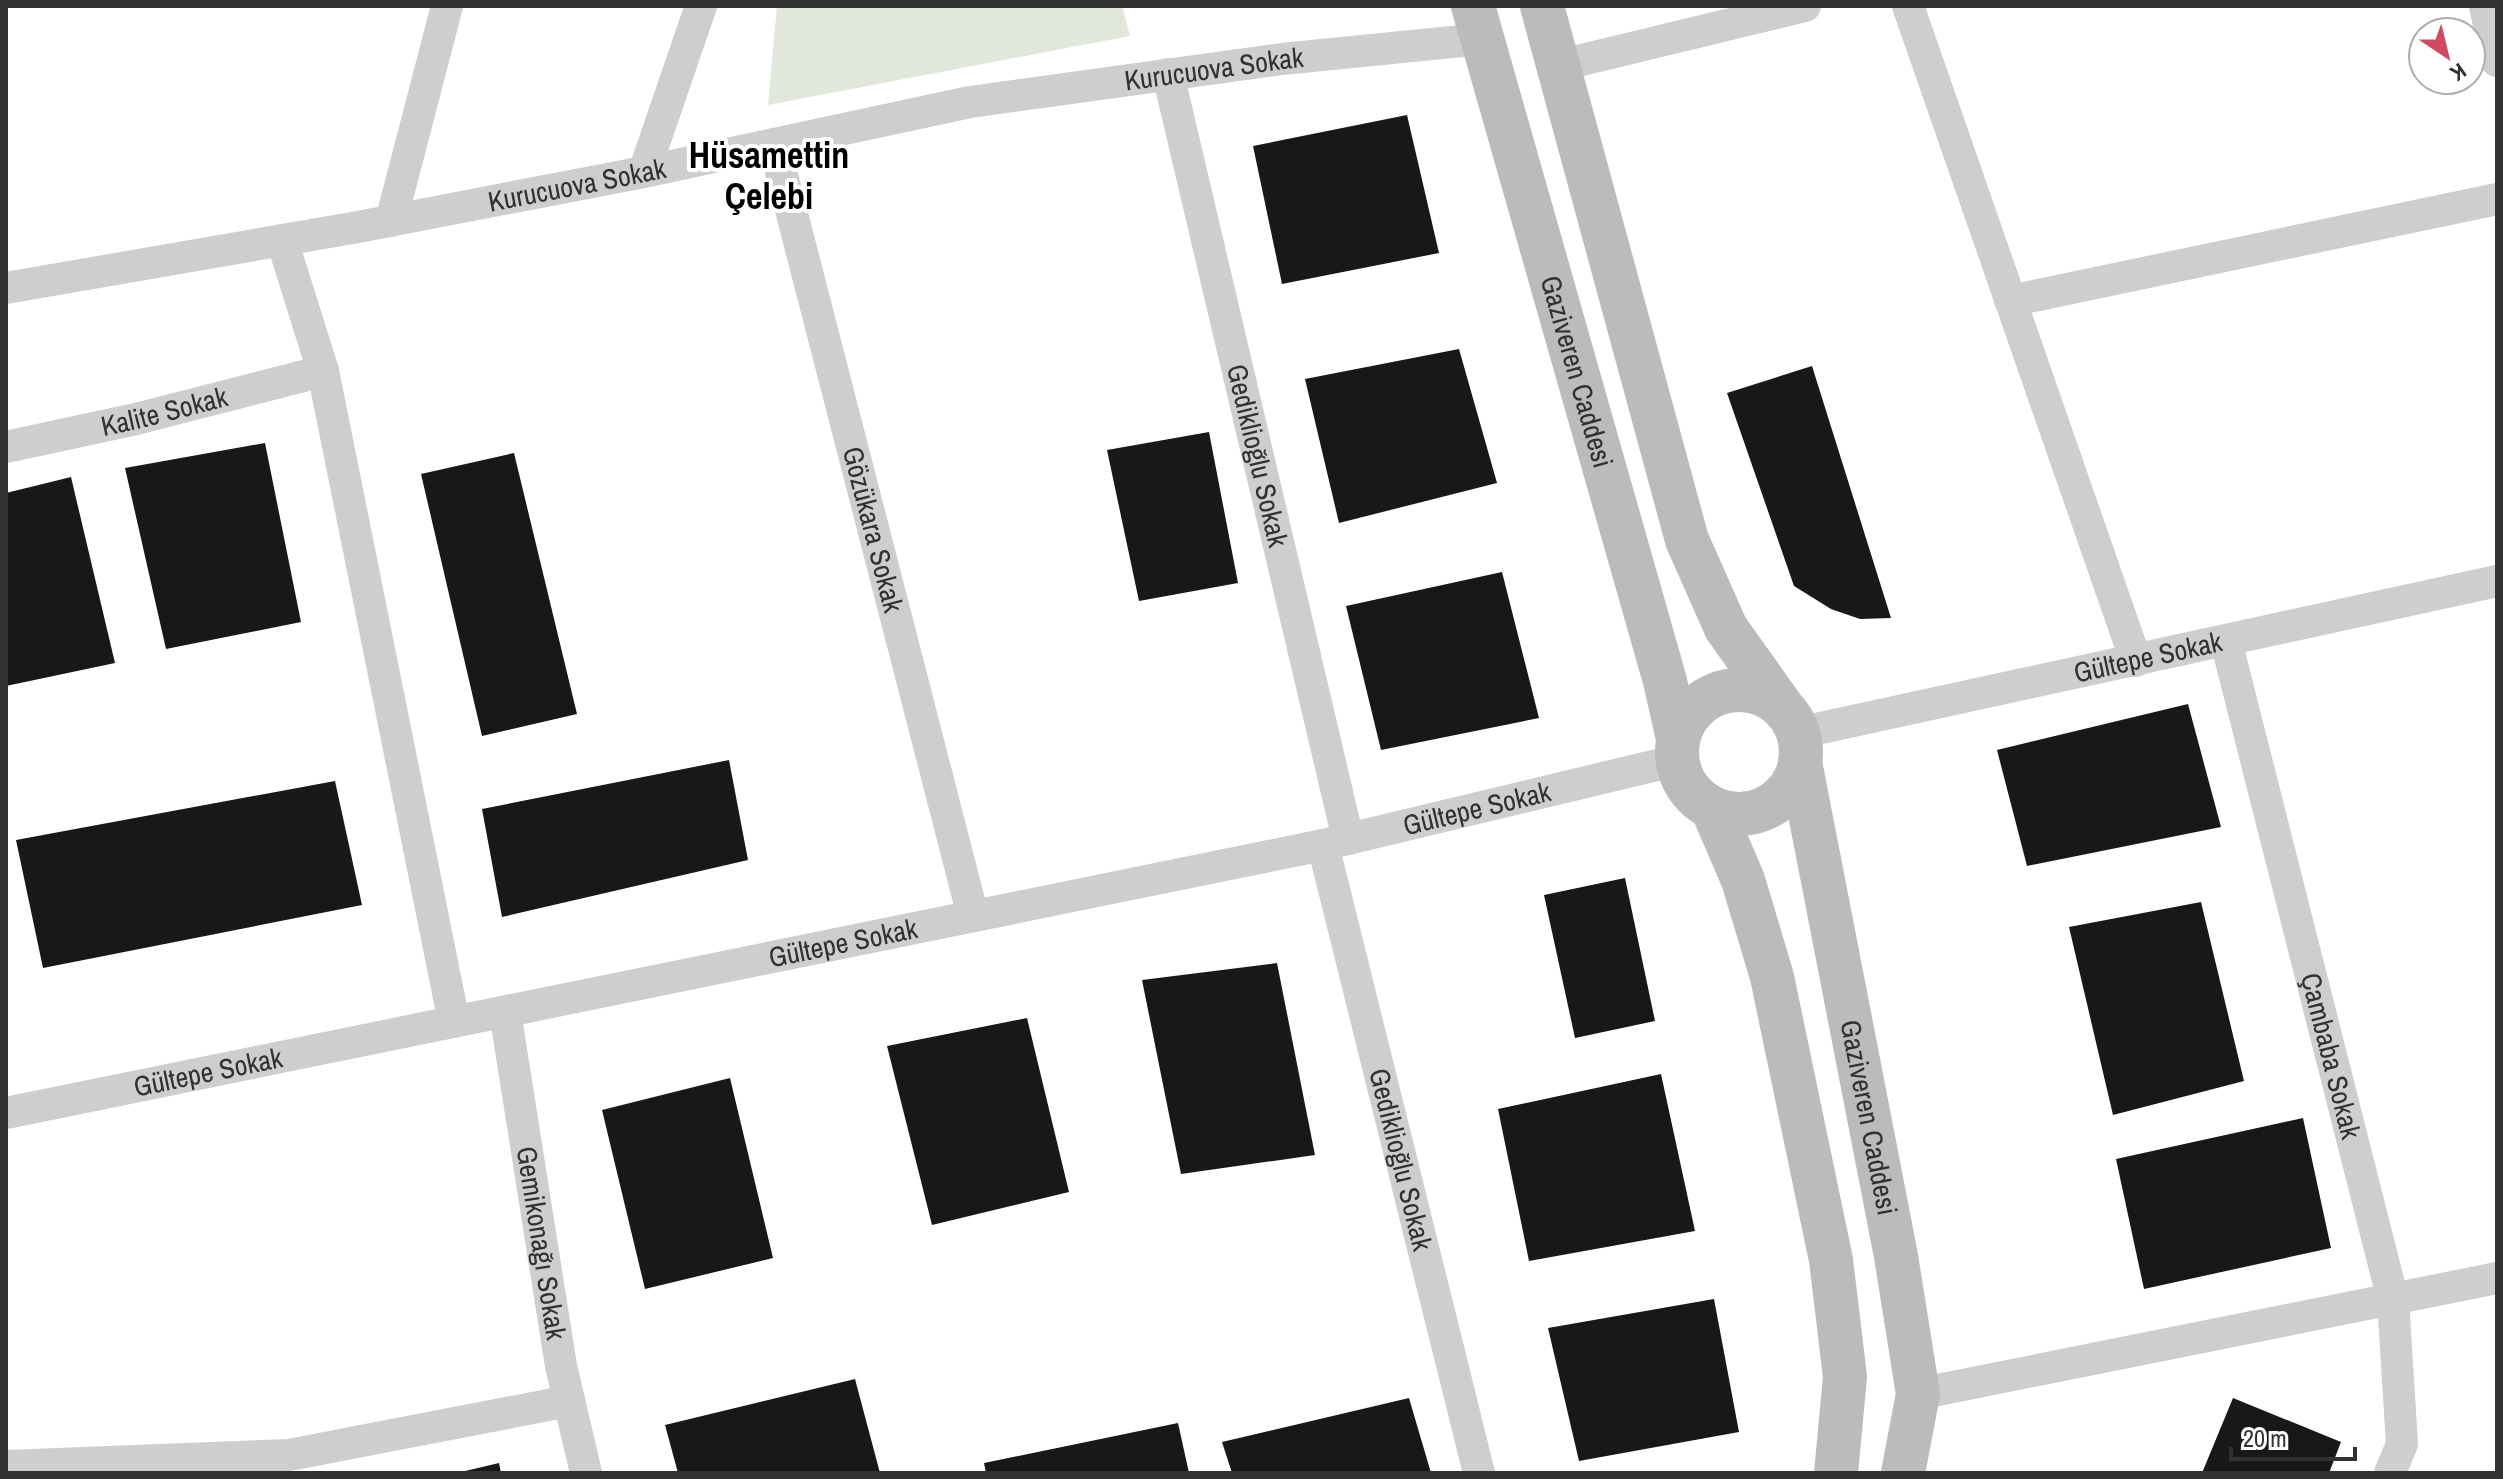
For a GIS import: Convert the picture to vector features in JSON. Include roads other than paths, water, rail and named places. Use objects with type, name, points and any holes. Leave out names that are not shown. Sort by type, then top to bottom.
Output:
[{"type":"main road","name":"Gaziveren Caddesi","points":[[1542,6],[1687,540],[1726,628],[1793,733],[1896,1256],[1918,1394],[1903,1473]]},
{"type":"main road","name":"Gaziveren Caddesi","points":[[1477,22],[1665,681],[1678,749]]},
{"type":"main road","points":[[1740,689],[1761,693],[1793,733],[1788,789],[1767,808],[1730,813],[1712,808],[1696,797],[1684,780],[1678,749],[1693,711],[1719,693],[1740,689]]},
{"type":"main road","points":[[1712,808],[1743,880],[1772,977],[1831,1260],[1845,1377],[1831,1472]]},
{"type":"street","points":[[391,221],[447,6]]},
{"type":"street","points":[[644,172],[701,6]]},
{"type":"street","points":[[1557,66],[1805,6]]},
{"type":"street","points":[[1908,6],[2136,661]]},
{"type":"street","points":[[2485,6],[2497,61]]},
{"type":"street","name":"Kurucuova Sokak","points":[[6,288],[391,221],[644,172],[970,102],[1168,74],[1477,22]]},
{"type":"street","name":"Gediklioğlu Sokak","points":[[1168,74],[1335,842],[1479,1473]]},
{"type":"street","name":"Gözükara Sokak","points":[[774,144],[973,916]]},
{"type":"street","points":[[2010,301],[2497,199]]},
{"type":"street","points":[[282,240],[323,371],[454,1022]]},
{"type":"street","name":"Kalite Sokak","points":[[6,447],[136,419],[323,371]]},
{"type":"street","name":"Gültepe Sokak","points":[[1793,733],[2497,581]]},
{"type":"street","name":"Çambaba Sokak","points":[[2226,641],[2393,1300],[2402,1444],[2390,1473]]},
{"type":"street","name":"Gültepe Sokak","points":[[6,1113],[1335,842],[1678,749]]},
{"type":"street","name":"Gemikonağı Sokak","points":[[505,1012],[569,1401],[586,1473]]},
{"type":"street","points":[[1918,1394],[2497,1278]]},
{"type":"street","points":[[6,1466],[290,1464],[569,1401]]},
{"type":"district","name":"Hüsamettin Çelebi","points":[[769,176]]}]
